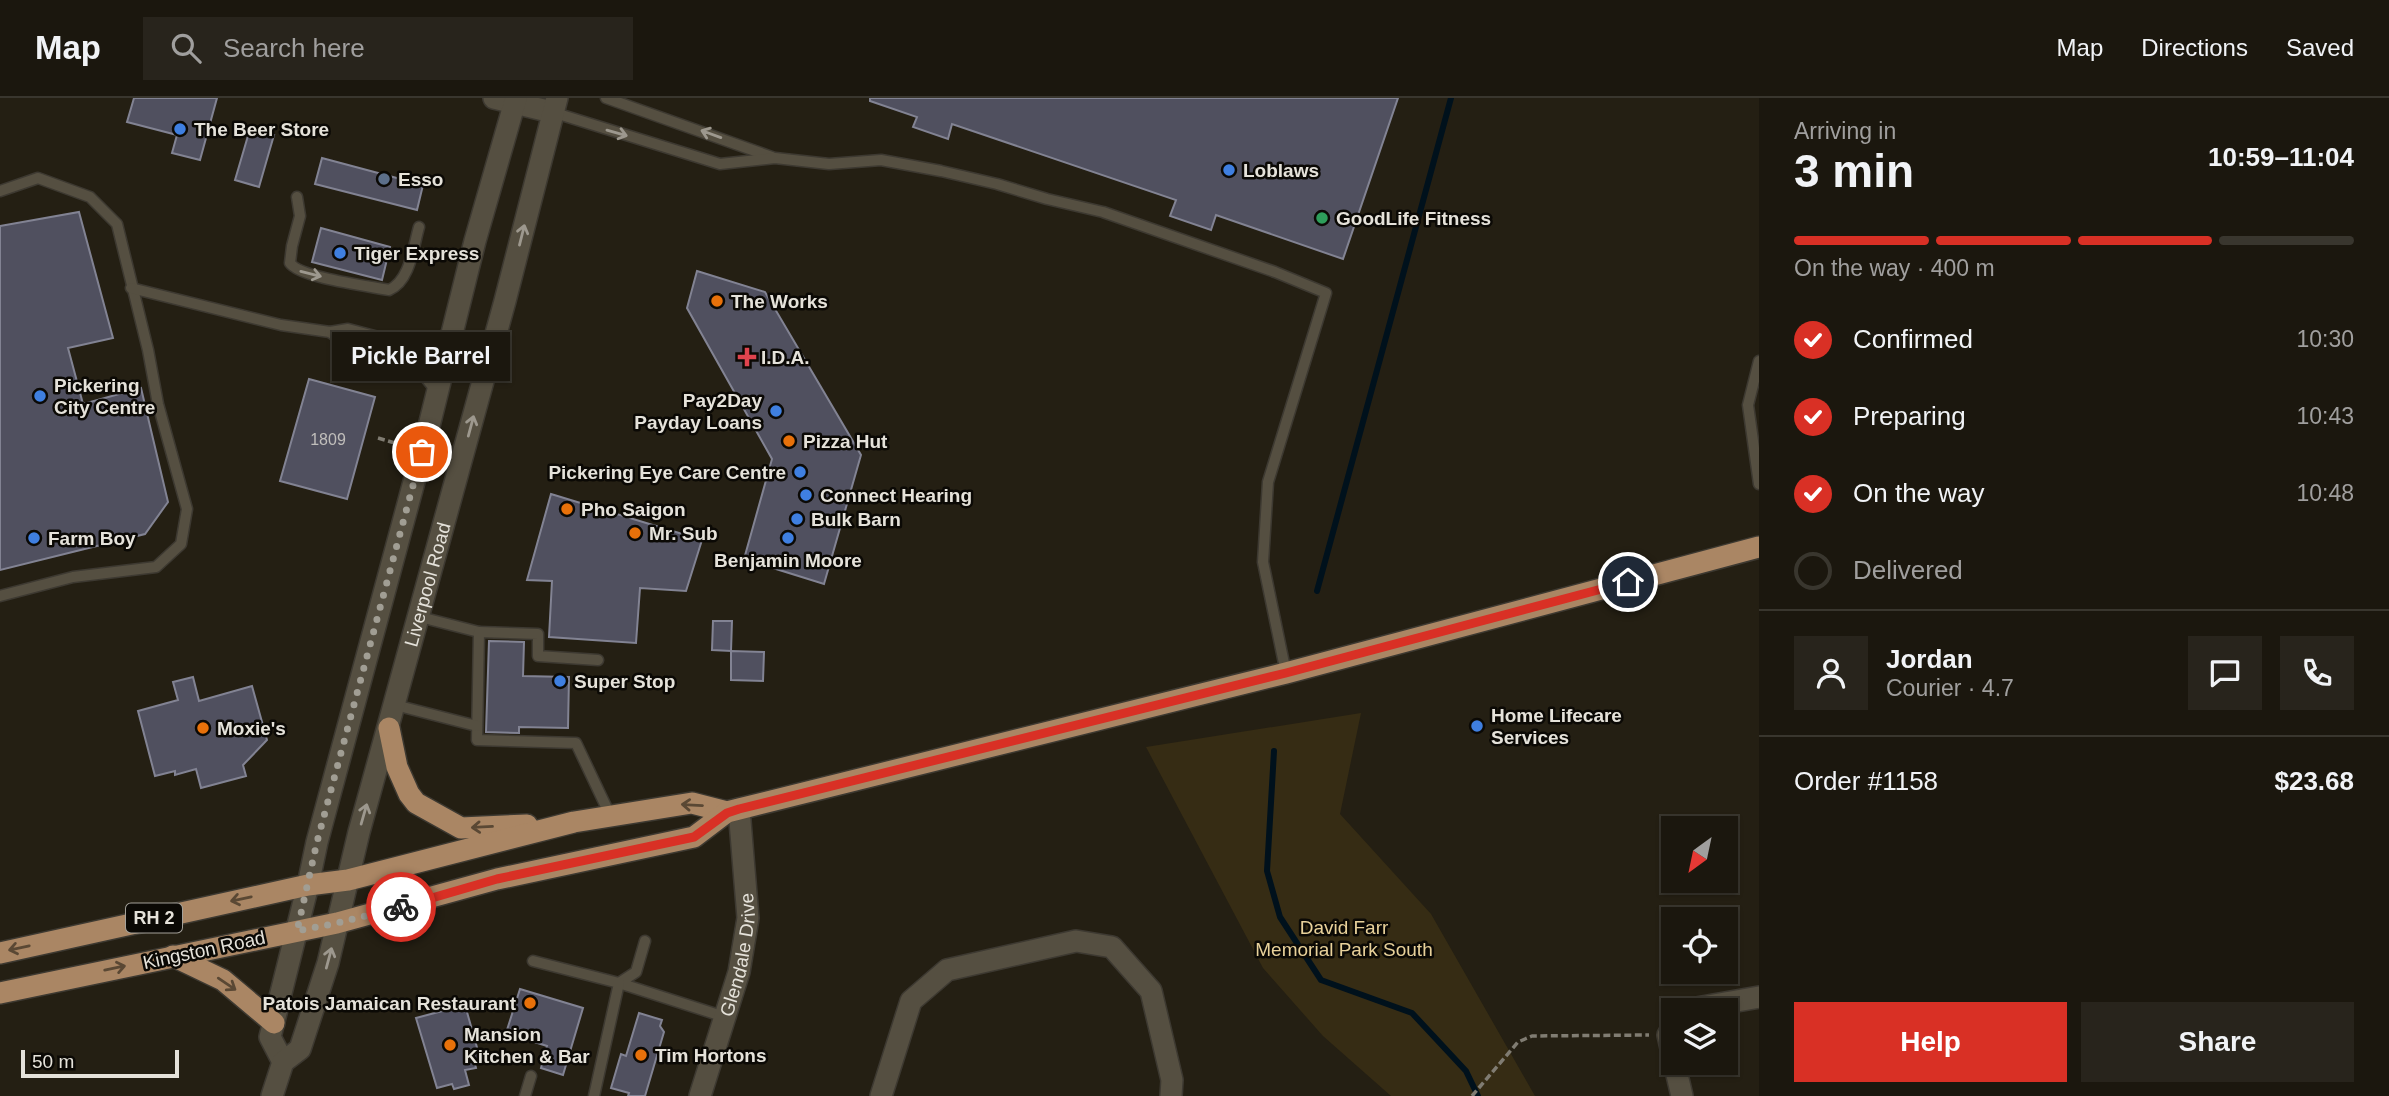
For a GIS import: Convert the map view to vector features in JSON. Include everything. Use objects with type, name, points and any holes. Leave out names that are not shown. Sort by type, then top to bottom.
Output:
[{"type":"main road","points":[[282,1062],[270,1037],[320,828],[453,332],[508,100],[555,105]]},
{"type":"main road","name":"Liverpool Road","points":[[272,1096],[282,1062],[300,1049],[328,963],[359,832],[505,301],[555,105]]},
{"type":"main road","name":"Kingston Road","points":[[0,993],[337,923],[497,879],[694,837],[733,811],[1286,673],[1759,547]]},
{"type":"main road","points":[[389,729],[397,767],[409,794],[416,803],[461,828],[574,822]]},
{"type":"main road","name":"Kingston Road","points":[[0,953],[308,885],[348,880],[574,822],[692,803],[733,811]]},
{"type":"main road","name":"Glendale Drive","points":[[700,1096],[739,972],[748,918],[733,811]]},
{"type":"main road","points":[[881,1096],[911,1001],[947,970],[1076,941],[1112,947],[1151,991],[1172,1080],[1171,1096]]},
{"type":"main road","points":[[173,956],[223,980],[274,1023]]},
{"type":"main road","points":[[1738,1001],[1759,997]]},
{"type":"main road","points":[[1677,1075],[1682,1096]]},
{"type":"lane","points":[[606,98],[775,158]]},
{"type":"lane","points":[[555,105],[720,164],[775,158],[829,164],[881,160],[998,184],[1103,212],[1275,272],[1326,293],[1268,482],[1263,562],[1286,673]]},
{"type":"lane","points":[[0,191],[38,178],[90,197],[117,224],[148,350],[158,404],[187,509],[181,544],[156,567],[73,577],[0,596]]},
{"type":"lane","points":[[297,197],[300,216],[290,263],[295,270],[313,275],[389,290],[398,286],[405,276],[419,227]]},
{"type":"lane","points":[[131,288],[281,325],[330,332],[348,329],[401,343],[427,341],[453,332]]},
{"type":"lane","points":[[330,332],[345,344],[404,361],[421,372],[437,392]]},
{"type":"lane","points":[[1759,361],[1748,405],[1759,484]]},
{"type":"lane","points":[[419,617],[479,632],[538,634],[538,656],[598,660]]},
{"type":"lane","points":[[479,632],[477,740],[576,743],[611,817]]},
{"type":"lane","points":[[395,705],[477,726]]},
{"type":"lane","points":[[594,1096],[619,982],[636,972],[645,941]]},
{"type":"lane","points":[[533,961],[619,982],[725,1017]]},
{"type":"lane","points":[[525,1096],[531,1076]]},
{"type":"path","points":[[378,438],[398,444]]},
{"type":"path","points":[[1472,1096],[1518,1042],[1532,1036],[1661,1032]]},
{"type":"green space","name":"David Farr Memorial Park South","points":[[1361,713],[1340,814],[1431,914],[1535,1096],[1391,1096],[1323,1036],[1263,968],[1146,747]]},
{"type":"building","name":"The Beer Store","points":[[134,98],[217,98],[200,160],[172,153],[177,135],[127,122]]},
{"type":"building","name":"Loblaws","points":[[870,98],[1398,98],[1343,259],[1216,215],[1211,230],[1170,216],[1176,200],[952,124],[948,139],[913,127],[917,117],[870,101]]},
{"type":"building","points":[[250,129],[274,135],[259,187],[235,180]]},
{"type":"building","points":[[322,158],[423,185],[417,210],[315,184]]},
{"type":"building","name":"Pickering City Centre","points":[[79,212],[113,338],[68,348],[83,404],[141,388],[168,502],[145,534],[0,570],[0,226]]},
{"type":"building","points":[[321,228],[390,247],[382,280],[312,262]]},
{"type":"building","points":[[697,271],[765,292],[861,455],[824,584],[744,559],[772,459],[687,308]]},
{"type":"building","points":[[309,379],[375,397],[347,499],[280,481]]},
{"type":"building","points":[[551,494],[702,540],[686,591],[640,588],[636,643],[549,637],[552,581],[527,580]]},
{"type":"building","points":[[713,621],[732,621],[731,651],[712,650]]},
{"type":"building","points":[[489,641],[524,642],[523,676],[569,677],[568,728],[519,727],[519,733],[486,732]]},
{"type":"building","points":[[731,651],[764,652],[763,681],[731,680]]},
{"type":"building","name":"Moxie's","points":[[193,677],[199,701],[252,686],[267,740],[243,765],[246,776],[201,788],[196,769],[175,775],[175,771],[155,776],[138,711],[178,700],[173,682]]},
{"type":"building","points":[[520,989],[583,1008],[563,1075],[541,1068],[547,1046],[506,1033]]},
{"type":"building","name":"Mansion Kitchen & Bar","points":[[465,1005],[480,1058],[474,1060],[476,1068],[465,1070],[469,1085],[454,1089],[452,1084],[437,1088],[416,1018]]},
{"type":"building","name":"Tim Hortons","points":[[639,1013],[662,1020],[660,1026],[664,1032],[645,1096],[628,1096],[629,1093],[611,1088],[621,1054],[626,1056]]},
{"type":"waterway","points":[[1317,591],[1451,98]]},
{"type":"waterway","points":[[1274,751],[1267,871],[1280,917],[1321,980],[1412,1013],[1466,1071],[1478,1096]]},
{"type":"way so far","points":[[401,907],[297,931],[317,842],[422,452]]},
{"type":"place","name":"The Beer Store","points":[[180,129]]},
{"type":"place","name":"Loblaws","points":[[1229,170]]},
{"type":"place","name":"Esso","points":[[384,179]]},
{"type":"place","name":"GoodLife Fitness","points":[[1322,218]]},
{"type":"place","name":"Tiger Express","points":[[340,253]]},
{"type":"place","name":"The Works","points":[[717,301]]},
{"type":"place","name":"I.D.A.","points":[[747,357]]},
{"type":"place","name":"Pickering City Centre","points":[[40,396]]},
{"type":"place","name":"Pay2Day Payday Loans","points":[[776,411]]},
{"type":"place","name":"Pizza Hut","points":[[789,441]]},
{"type":"place","name":"Pickle Barrel","points":[[422,452]]},
{"type":"place","name":"Pickering Eye Care Centre","points":[[800,472]]},
{"type":"place","name":"Connect Hearing","points":[[806,495]]},
{"type":"place","name":"Pho Saigon","points":[[567,509]]},
{"type":"place","name":"Bulk Barn","points":[[797,519]]},
{"type":"place","name":"Mr. Sub","points":[[635,533]]},
{"type":"place","name":"Farm Boy","points":[[34,538]]},
{"type":"place","name":"Benjamin Moore","points":[[788,538]]},
{"type":"place","name":"Super Stop","points":[[560,681]]},
{"type":"place","name":"Home Lifecare Services","points":[[1477,726]]},
{"type":"place","name":"Moxie's","points":[[203,728]]},
{"type":"place","name":"Patois Jamaican Restaurant","points":[[530,1003]]},
{"type":"place","name":"Mansion Kitchen & Bar","points":[[450,1045]]},
{"type":"place","name":"Tim Hortons","points":[[641,1055]]},
{"type":"route","points":[[401,907],[497,879],[694,837],[727,813],[739,809],[1286,673],[1628,582]]}]
